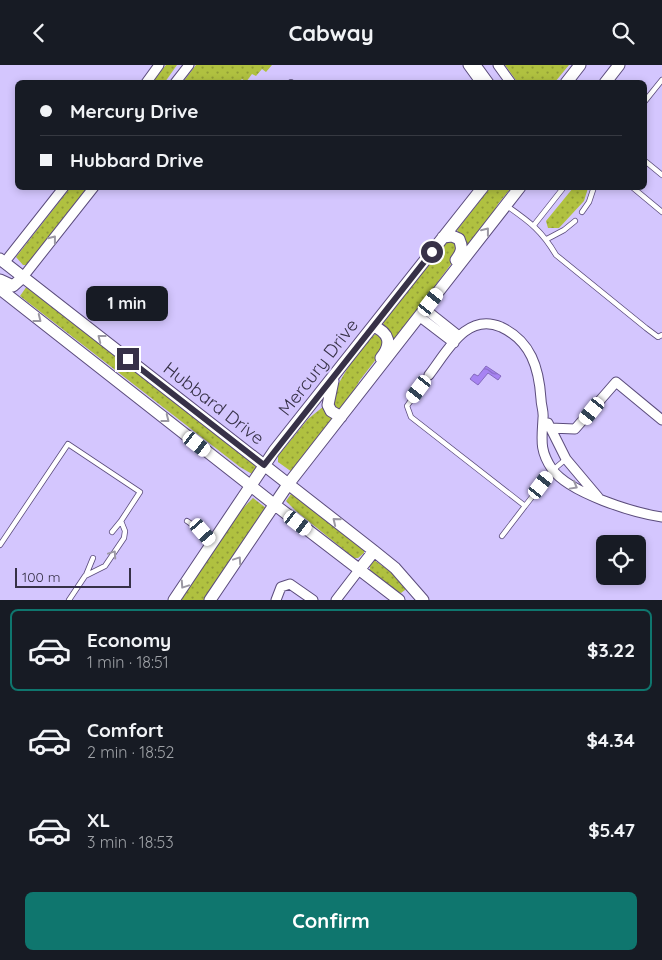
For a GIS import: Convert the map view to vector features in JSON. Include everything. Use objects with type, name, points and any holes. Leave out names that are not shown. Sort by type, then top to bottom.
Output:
[{"type":"street","points":[[148,80],[159,65]]},
{"type":"street","points":[[170,80],[180,65]]},
{"type":"street","points":[[177,80],[188,65]]},
{"type":"street","points":[[468,65],[478,80]]},
{"type":"street","points":[[476,65],[487,80]]},
{"type":"street","points":[[498,65],[506,80]]},
{"type":"street","points":[[568,80],[580,65]]},
{"type":"street","points":[[607,80],[619,65]]},
{"type":"street","points":[[2,261],[61,190]]},
{"type":"street","points":[[0,280],[13,286],[23,277],[92,190]]},
{"type":"street","name":"Mercury Drive","points":[[174,600],[264,465],[481,190]]},
{"type":"street","points":[[210,600],[289,483],[518,190]]},
{"type":"street","points":[[425,309],[440,281],[462,253],[459,239],[452,236],[443,237]]},
{"type":"street","name":"Hubbard Drive","points":[[2,261],[374,551],[423,600]]},
{"type":"street","points":[[0,289],[251,487],[399,599],[408,594],[411,586]]},
{"type":"street","points":[[425,309],[456,340]]},
{"type":"street","points":[[429,375],[466,328],[486,323],[505,329],[525,345],[538,367],[544,416],[540,437],[543,451],[553,470],[573,487],[621,508],[662,517]]},
{"type":"street","points":[[349,407],[362,382],[387,350],[389,341],[386,334],[373,326]]},
{"type":"street","points":[[334,375],[328,405],[331,411],[341,417]]},
{"type":"street","points":[[550,427],[575,429],[616,382],[662,420]]},
{"type":"street","points":[[544,416],[566,459],[598,497]]},
{"type":"street","points":[[336,600],[374,551]]},
{"type":"street","points":[[276,600],[281,587],[290,584],[313,600]]},
{"type":"lane","points":[[647,99],[662,80]]},
{"type":"lane","points":[[647,163],[662,175]]},
{"type":"lane","points":[[534,225],[562,190]]},
{"type":"lane","points":[[582,212],[589,202],[593,190]]},
{"type":"lane","points":[[636,190],[662,211]]},
{"type":"lane","points":[[506,206],[534,225],[556,255],[646,328],[658,337],[662,335]]},
{"type":"lane","points":[[546,239],[564,230],[575,221]]},
{"type":"lane","points":[[429,375],[407,406],[411,417],[525,506]]},
{"type":"lane","points":[[0,545],[68,444],[140,493],[112,531]]},
{"type":"lane","points":[[502,536],[553,470],[566,459]]},
{"type":"lane","points":[[85,576],[105,566],[124,538],[125,531],[121,521]]},
{"type":"lane","points":[[187,521],[203,532],[212,543]]},
{"type":"lane","points":[[69,600],[85,576],[93,558]]},
{"type":"green space","points":[[166,65],[177,65],[166,80],[154,80]]},
{"type":"green space","points":[[196,65],[272,65],[266,72],[262,69],[256,76],[252,74],[248,80],[185,80]]},
{"type":"green space","points":[[505,65],[569,65],[557,80],[516,80]]},
{"type":"green space","points":[[68,190],[87,190],[28,265],[23,265],[16,257]]},
{"type":"green space","points":[[488,190],[509,190],[498,204],[485,228],[467,246],[457,230]]},
{"type":"green space","points":[[571,190],[587,190],[584,201],[559,228],[548,228],[546,221]]},
{"type":"green space","points":[[455,240],[457,256],[437,283],[426,303],[394,342],[383,323],[447,241]]},
{"type":"green space","points":[[27,286],[248,458],[257,468],[252,474],[240,467],[20,296]]},
{"type":"green space","points":[[377,333],[381,333],[384,349],[360,380],[343,409],[338,409],[332,402],[338,385],[357,354]]},
{"type":"green space","points":[[324,406],[336,416],[292,472],[278,462],[278,456],[308,419]]},
{"type":"green space","points":[[291,494],[303,500],[364,549],[364,553],[358,558],[354,558],[286,501]]},
{"type":"green space","points":[[253,498],[266,508],[205,600],[180,600],[241,510]]},
{"type":"green space","points":[[374,560],[405,582],[405,590],[401,593],[396,591],[370,571],[370,565]]},
{"type":"water","points":[[486,366],[501,376],[498,380],[488,373],[478,385],[470,379],[474,374],[478,376]]},
{"type":"route","points":[[128,359],[264,465],[432,252]]}]
